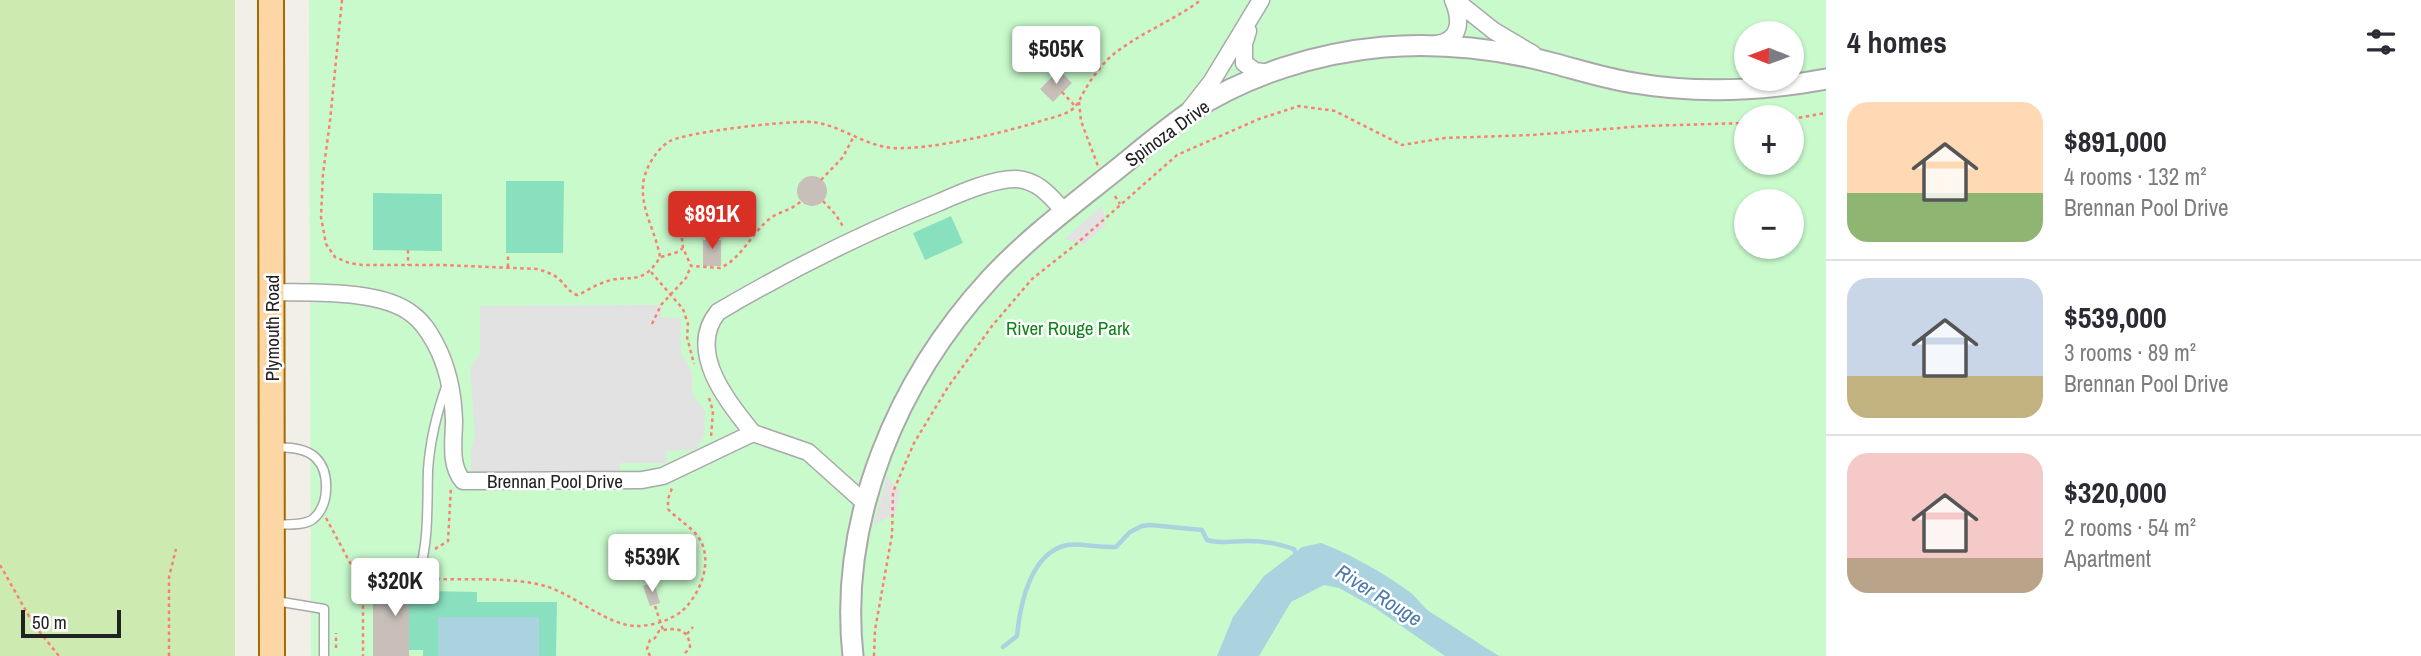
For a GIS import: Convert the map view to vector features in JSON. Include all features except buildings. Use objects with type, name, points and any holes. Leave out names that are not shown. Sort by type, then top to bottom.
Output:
[{"type":"main road","name":"Plymouth Road","points":[[271,0],[272,656]]},
{"type":"street","points":[[1261,0],[1242,55],[1248,68],[1269,73]]},
{"type":"street","points":[[1186,115],[1212,81],[1261,0]]},
{"type":"street","points":[[1428,46],[1446,43],[1454,37],[1459,15],[1454,0]]},
{"type":"street","points":[[1454,0],[1511,42],[1555,63]]},
{"type":"street","name":"Spinoza Drive","points":[[853,656],[853,576],[865,503],[878,460],[895,419],[929,358],[970,302],[993,276],[1064,211],[1186,115],[1269,73],[1322,56],[1387,46],[1489,51],[1555,63],[1633,83],[1686,90],[1767,88],[1826,79]]},
{"type":"street","points":[[865,503],[808,452],[753,433],[728,403],[708,363],[706,334],[711,321],[718,312],[752,292],[851,241],[977,187],[1013,179],[1037,184],[1064,211]]},
{"type":"street","name":"Brennan Pool Drive","points":[[272,292],[353,295],[394,304],[411,313],[425,326],[446,363],[453,402],[454,470],[463,481],[631,481],[663,475],[753,433]]},
{"type":"lane","points":[[419,574],[425,554],[432,435],[449,379]]},
{"type":"lane","points":[[272,447],[299,449],[315,457],[325,472],[326,494],[321,509],[313,520],[299,524],[272,525]]},
{"type":"lane","points":[[272,601],[324,609],[324,656]]},
{"type":"path","points":[[342,0],[323,174],[321,217],[326,244],[335,257],[349,263],[538,270],[552,274],[561,281],[567,291],[577,295],[602,282],[641,277],[650,271],[660,257],[683,248]]},
{"type":"path","points":[[660,257],[657,238],[644,207],[643,183],[653,158],[670,141],[719,131],[811,122],[892,148],[927,145],[1042,121],[1070,111],[1108,60],[1201,0]]},
{"type":"path","points":[[1062,92],[1075,106]]},
{"type":"path","points":[[1079,102],[1082,121],[1099,168]]},
{"type":"path","points":[[874,656],[880,597],[892,535],[893,492],[914,443],[977,346],[1032,279],[1075,245],[1177,155],[1286,108],[1299,106],[1335,111],[1402,145],[1445,138],[1734,123]]},
{"type":"path","points":[[1804,117],[1826,113]]},
{"type":"path","points":[[821,180],[843,157],[854,136]]},
{"type":"path","points":[[1115,196],[1120,204]]},
{"type":"path","points":[[691,266],[710,269],[726,266],[764,223],[800,201]]},
{"type":"path","points":[[823,201],[842,222],[851,241]]},
{"type":"path","points":[[652,324],[661,305],[686,278],[691,266],[683,248],[681,231]]},
{"type":"path","points":[[408,250],[408,265]]},
{"type":"path","points":[[508,253],[508,268]]},
{"type":"path","points":[[650,271],[682,309],[687,319],[687,337],[697,371]]},
{"type":"path","points":[[702,458],[712,435],[713,411],[708,394]]},
{"type":"path","points":[[425,554],[448,541],[450,489],[458,475]]},
{"type":"path","points":[[321,509],[354,570],[373,570],[389,576],[419,574],[438,579],[543,585],[623,624],[636,626],[660,622],[680,612],[691,601],[705,567],[705,553],[700,538],[668,509],[672,488],[678,483]]},
{"type":"path","points":[[169,656],[169,577],[176,549]]},
{"type":"path","points":[[0,565],[34,625],[59,656]]},
{"type":"path","points":[[363,656],[363,590],[389,576]]},
{"type":"path","points":[[655,606],[663,630]]},
{"type":"path","points":[[687,634],[692,627]]},
{"type":"path","points":[[643,656],[649,654],[647,644],[650,640],[663,630],[682,630],[687,634],[690,647],[683,656]]},
{"type":"path","points":[[336,633],[336,656]]},
{"type":"green space","points":[[0,0],[235,0],[235,656],[0,656]]},
{"type":"green space","name":"River Rouge Park","points":[[309,0],[1826,0],[1826,656],[311,656]]},
{"type":"green space","points":[[506,181],[564,181],[563,253],[506,253]]},
{"type":"green space","points":[[373,193],[442,194],[442,251],[373,250]]},
{"type":"green space","points":[[951,216],[963,243],[925,260],[913,233]]},
{"type":"green space","points":[[427,591],[477,592],[477,602],[557,602],[556,656],[423,656],[423,650],[409,650],[409,603],[427,603]]},
{"type":"shaded area","points":[[1102,206],[1106,225],[1084,244],[1064,239]]},
{"type":"shaded area","points":[[661,305],[661,317],[681,318],[681,353],[692,372],[692,394],[705,411],[704,436],[695,450],[667,451],[667,463],[620,463],[620,490],[471,490],[471,451],[475,434],[470,368],[480,353],[480,306]]},
{"type":"shaded area","points":[[887,476],[900,491],[895,514],[873,526]]},
{"type":"water","name":"River Rouge","points":[[1321,543],[1390,578],[1411,593],[1430,612],[1499,656],[1445,656],[1375,608],[1339,588],[1324,585],[1291,602],[1259,656],[1217,656],[1233,617],[1264,576],[1302,547]]},
{"type":"water","points":[[438,617],[539,617],[539,656],[438,656]]},
{"type":"waterway","points":[[1003,647],[1017,636],[1024,596],[1036,569],[1054,550],[1067,545],[1116,547],[1130,532],[1150,525],[1202,530],[1207,540],[1212,541],[1278,544],[1294,549],[1297,557]]}]
